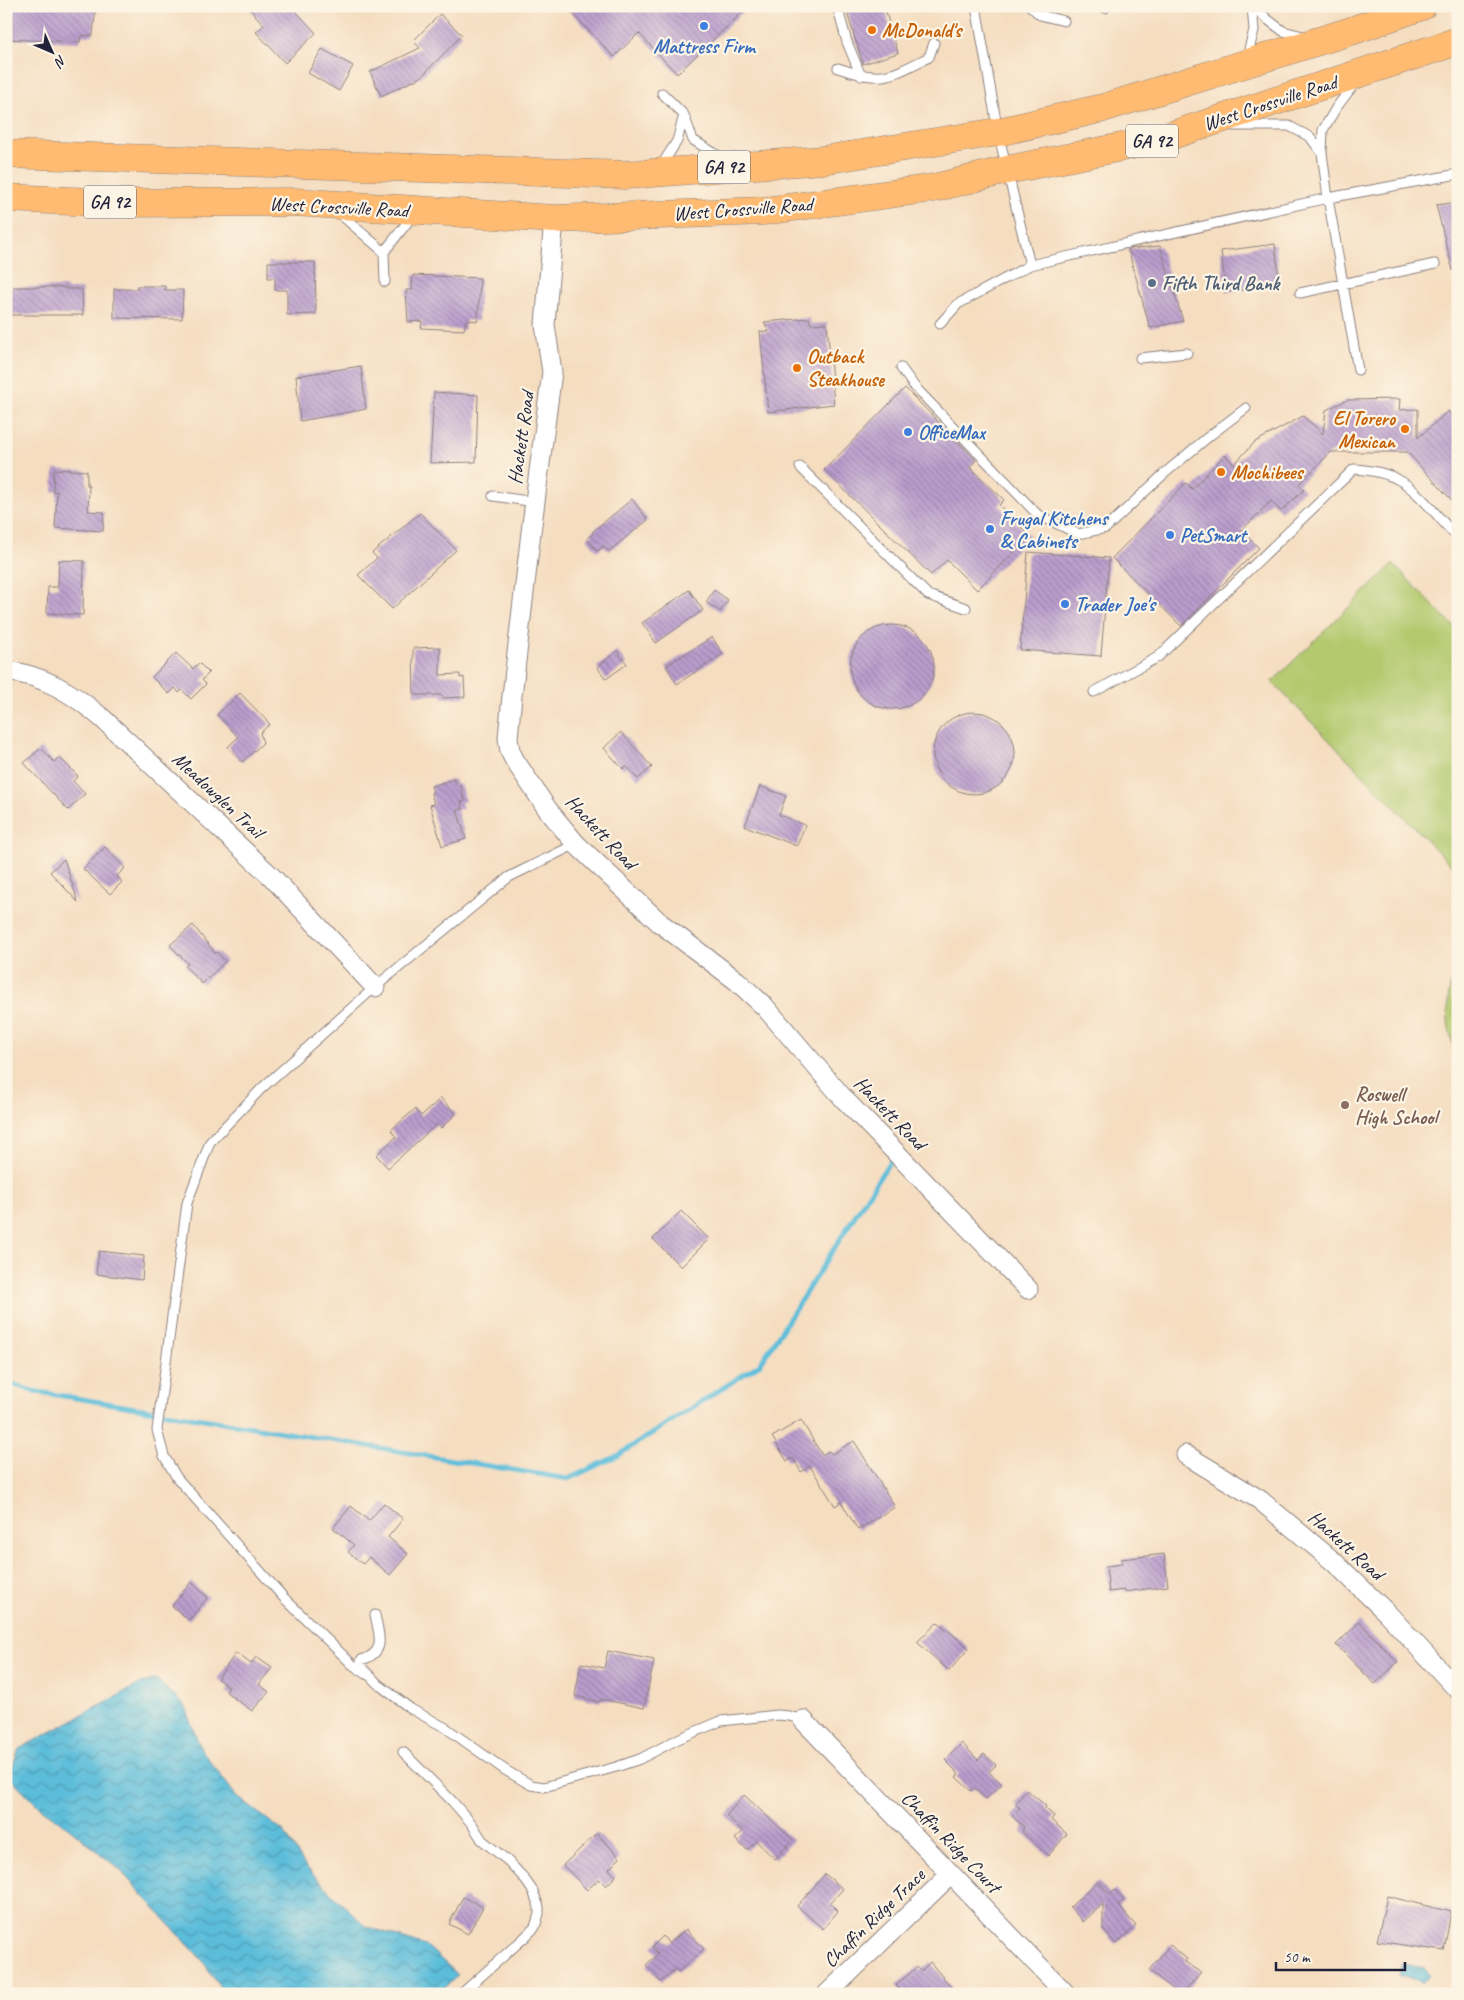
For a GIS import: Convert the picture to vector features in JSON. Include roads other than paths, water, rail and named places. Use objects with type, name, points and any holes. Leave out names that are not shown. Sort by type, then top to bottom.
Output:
[{"type":"main road","name":"West Crossville Road","points":[[6,154],[626,175],[824,160],[998,132],[1103,108],[1322,40],[1416,7]]},
{"type":"main road","name":"West Crossville Road","points":[[6,198],[115,203],[294,202],[554,220],[764,211],[934,188],[1006,170],[1157,140],[1458,41]]},
{"type":"street","name":"Hackett Road","points":[[554,220],[546,325],[552,372],[512,696],[508,738],[510,751],[548,810],[576,844],[660,922],[737,980],[765,1007],[844,1099],[1028,1288]]},
{"type":"street","name":"Meadowglen Trail","points":[[6,671],[33,677],[56,685],[79,699],[102,718],[272,876],[375,987]]},
{"type":"street","name":"Hackett Road","points":[[1186,1455],[1260,1500],[1334,1562],[1387,1613],[1458,1690]]},
{"type":"street","name":"Chaffin Ridge Court","points":[[803,1720],[1066,1994]]},
{"type":"street","name":"Chaffin Ridge Trace","points":[[827,1994],[951,1874]]},
{"type":"lane","points":[[837,6],[847,42],[861,76]]},
{"type":"lane","points":[[976,6],[998,132],[1030,265]]},
{"type":"lane","points":[[1030,6],[1040,15],[1064,21]]},
{"type":"lane","points":[[1253,6],[1267,20],[1283,31],[1322,40]]},
{"type":"lane","points":[[1244,65],[1250,50],[1254,30],[1253,6]]},
{"type":"lane","points":[[838,68],[861,76],[879,77],[897,72],[929,57],[934,43]]},
{"type":"lane","points":[[1358,370],[1342,283],[1322,153],[1323,130],[1336,108],[1364,72]]},
{"type":"lane","points":[[662,93],[684,115],[693,140],[736,166]]},
{"type":"lane","points":[[656,173],[677,141],[684,115]]},
{"type":"lane","points":[[1201,126],[1289,126],[1310,137],[1322,153]]},
{"type":"lane","points":[[940,324],[958,304],[1030,265],[1328,198],[1458,174]]},
{"type":"lane","points":[[329,205],[384,252]]},
{"type":"lane","points":[[385,282],[384,252],[417,210]]},
{"type":"lane","points":[[1300,293],[1342,283],[1389,276],[1435,264]]},
{"type":"lane","points":[[1140,358],[1186,353]]},
{"type":"lane","points":[[901,368],[914,386],[1038,514],[1078,534],[1106,528],[1172,467],[1246,408]]},
{"type":"lane","points":[[800,467],[928,595],[966,608]]},
{"type":"lane","points":[[1094,692],[1158,657],[1354,469],[1377,471],[1400,480],[1458,538]]},
{"type":"lane","points":[[493,496],[535,502]]},
{"type":"lane","points":[[576,844],[509,877],[375,987],[262,1088],[210,1142],[187,1204],[157,1430],[164,1456],[177,1478],[286,1599],[353,1665],[411,1709],[475,1747],[505,1770],[531,1785],[544,1787],[600,1772],[640,1758],[721,1721],[778,1715],[803,1720]]},
{"type":"lane","points":[[368,1675],[361,1665],[361,1660],[372,1656],[379,1645],[379,1629],[375,1615]]},
{"type":"lane","points":[[403,1752],[452,1801],[472,1824],[482,1840],[508,1861],[523,1877],[533,1891],[539,1908],[539,1914],[534,1926],[524,1938],[461,1994]]},
{"type":"water","points":[[156,1679],[184,1705],[201,1749],[236,1796],[284,1832],[306,1867],[366,1926],[428,1947],[458,1975],[444,1989],[428,1994],[224,1994],[203,1961],[119,1869],[36,1804],[9,1776],[19,1749],[140,1684]]},
{"type":"water","points":[[1402,1964],[1424,1968],[1430,1976],[1422,1984],[1419,1981],[1399,1976]]},
{"type":"waterway","points":[[6,1382],[33,1391],[568,1479],[617,1456],[760,1364],[890,1161]]},
{"type":"place","name":"Mattress Firm","points":[[704,26]]},
{"type":"place","name":"McDonald's","points":[[872,30]]},
{"type":"place","name":"Fifth Third Bank","points":[[1152,283]]},
{"type":"place","name":"Outback Steakhouse","points":[[797,368]]},
{"type":"place","name":"El Torero Mexican","points":[[1405,429]]},
{"type":"place","name":"OfficeMax","points":[[908,432]]},
{"type":"place","name":"Mochibees","points":[[1221,472]]},
{"type":"place","name":"Frugal Kitchens & Cabinets","points":[[990,529]]},
{"type":"place","name":"PetSmart","points":[[1170,535]]},
{"type":"place","name":"Trader Joe's","points":[[1065,604]]},
{"type":"place","name":"Roswell High School","points":[[1345,1105]]}]
